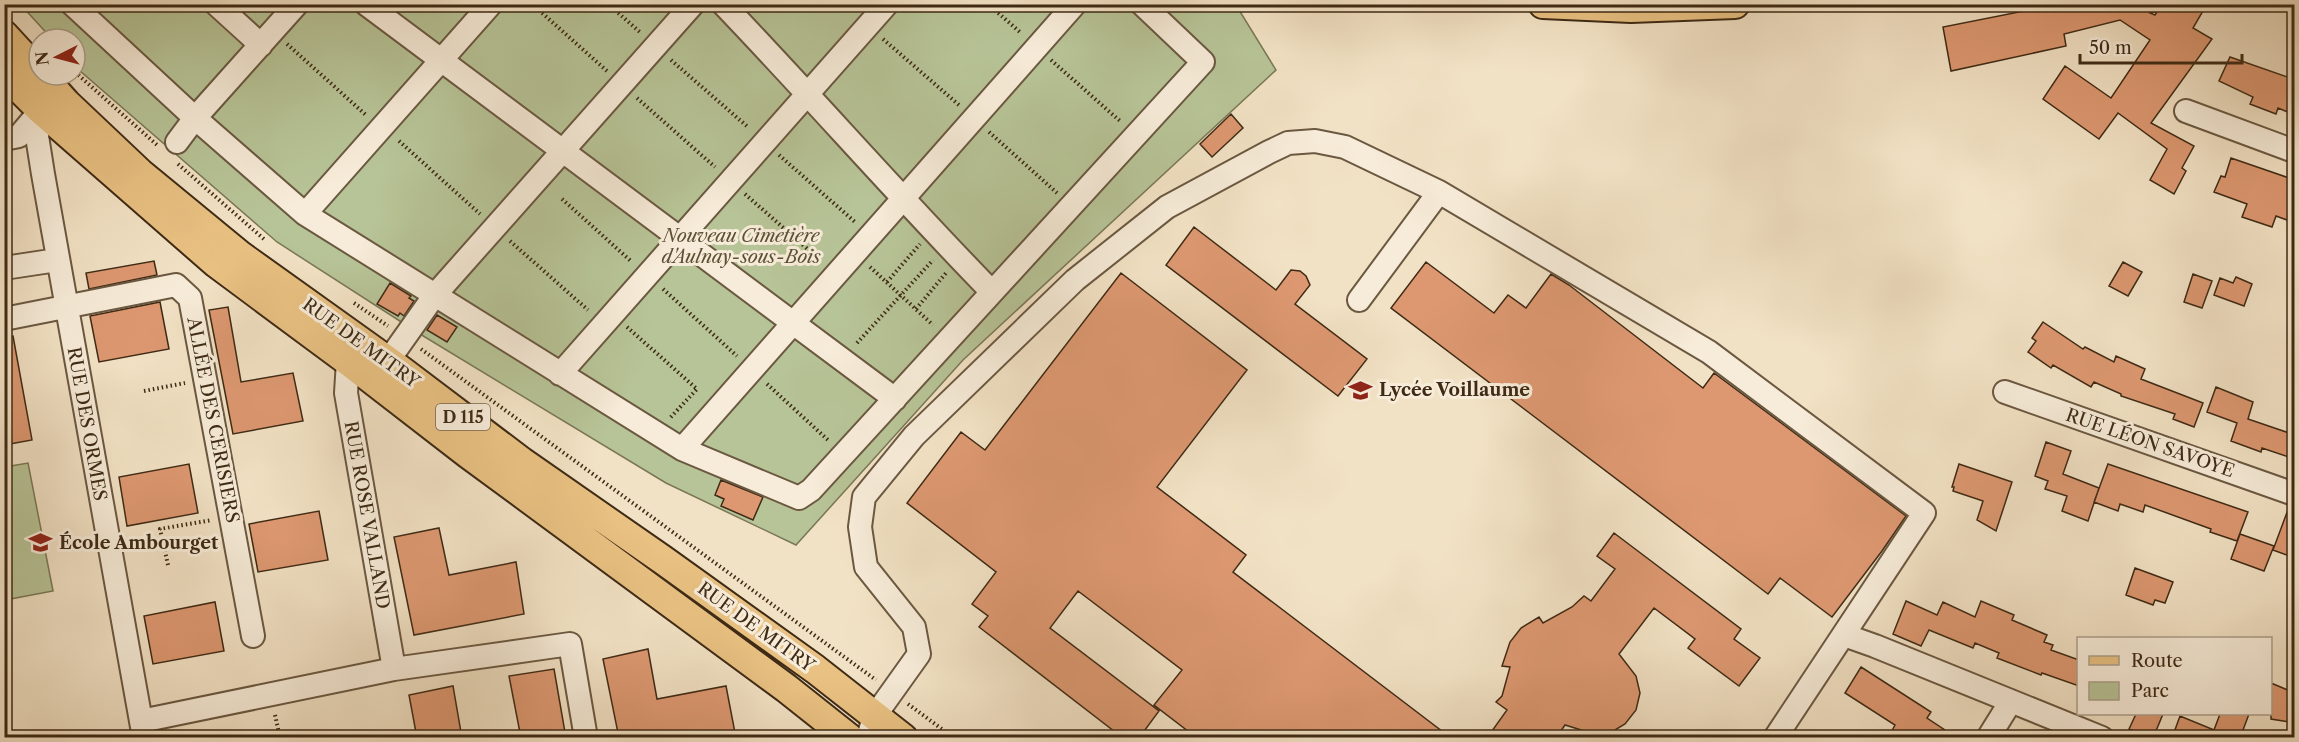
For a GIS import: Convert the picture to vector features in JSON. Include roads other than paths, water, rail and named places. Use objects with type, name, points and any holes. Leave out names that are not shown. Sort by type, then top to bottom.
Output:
[{"type":"main road","points":[[1543,4],[1631,8],[1735,4]]},
{"type":"main road","name":"RUE DE MITRY","points":[[4,35],[27,60]]},
{"type":"main road","name":"RUE DE MITRY","points":[[4,73],[41,110],[216,263],[348,361],[466,453],[786,688],[849,738]]},
{"type":"main road","name":"RUE DE MITRY","points":[[52,87],[140,172],[232,249],[388,361],[522,462],[815,669],[871,727],[903,738]]},
{"type":"street","points":[[216,4],[267,38]]},
{"type":"street","points":[[171,151],[195,118],[297,4]]},
{"type":"street","points":[[366,4],[895,399]]},
{"type":"street","points":[[305,214],[491,4]]},
{"type":"street","points":[[388,361],[435,296],[693,4]]},
{"type":"street","points":[[723,4],[992,292]]},
{"type":"street","points":[[560,375],[887,4]]},
{"type":"street","points":[[682,449],[1075,4]]},
{"type":"street","points":[[85,9],[195,118],[305,214],[682,449],[799,498],[811,490],[1203,62],[1142,4]]},
{"type":"street","points":[[4,139],[19,136],[41,110]]},
{"type":"street","name":"RUE DES ORMES","points":[[41,110],[37,136],[57,260],[142,729]]},
{"type":"street","points":[[2186,111],[2295,151]]},
{"type":"street","points":[[871,727],[919,654],[914,627],[866,567],[860,527],[864,496],[914,436],[1075,280],[1167,207],[1288,143],[1315,141],[1345,147],[1439,192],[1709,352],[1924,513],[1775,738]]},
{"type":"street","points":[[1359,300],[1439,192]]},
{"type":"street","points":[[4,268],[57,260]]},
{"type":"street","name":"ALLÉE DES CERISIERS","points":[[65,308],[176,285],[190,298],[253,636]]},
{"type":"street","points":[[4,319],[65,308]]},
{"type":"street","name":"RUE ROSE VALLAND","points":[[348,361],[346,393],[394,669]]},
{"type":"street","name":"RUE LÉON SAVOYE","points":[[2005,392],[2295,494]]},
{"type":"street","points":[[1844,635],[2102,738]]},
{"type":"street","points":[[142,729],[394,669],[570,644],[586,738]]},
{"type":"street","points":[[1988,738],[2011,701]]},
{"type":"place","name":"Lycée Voillaume","points":[[1361,390]]},
{"type":"place","name":"École Ambourget","points":[[41,543]]},
{"type":"park label","name":"Nouveau Cimetière d'Aulnay-sous-Bois","points":[[741,246]]}]
